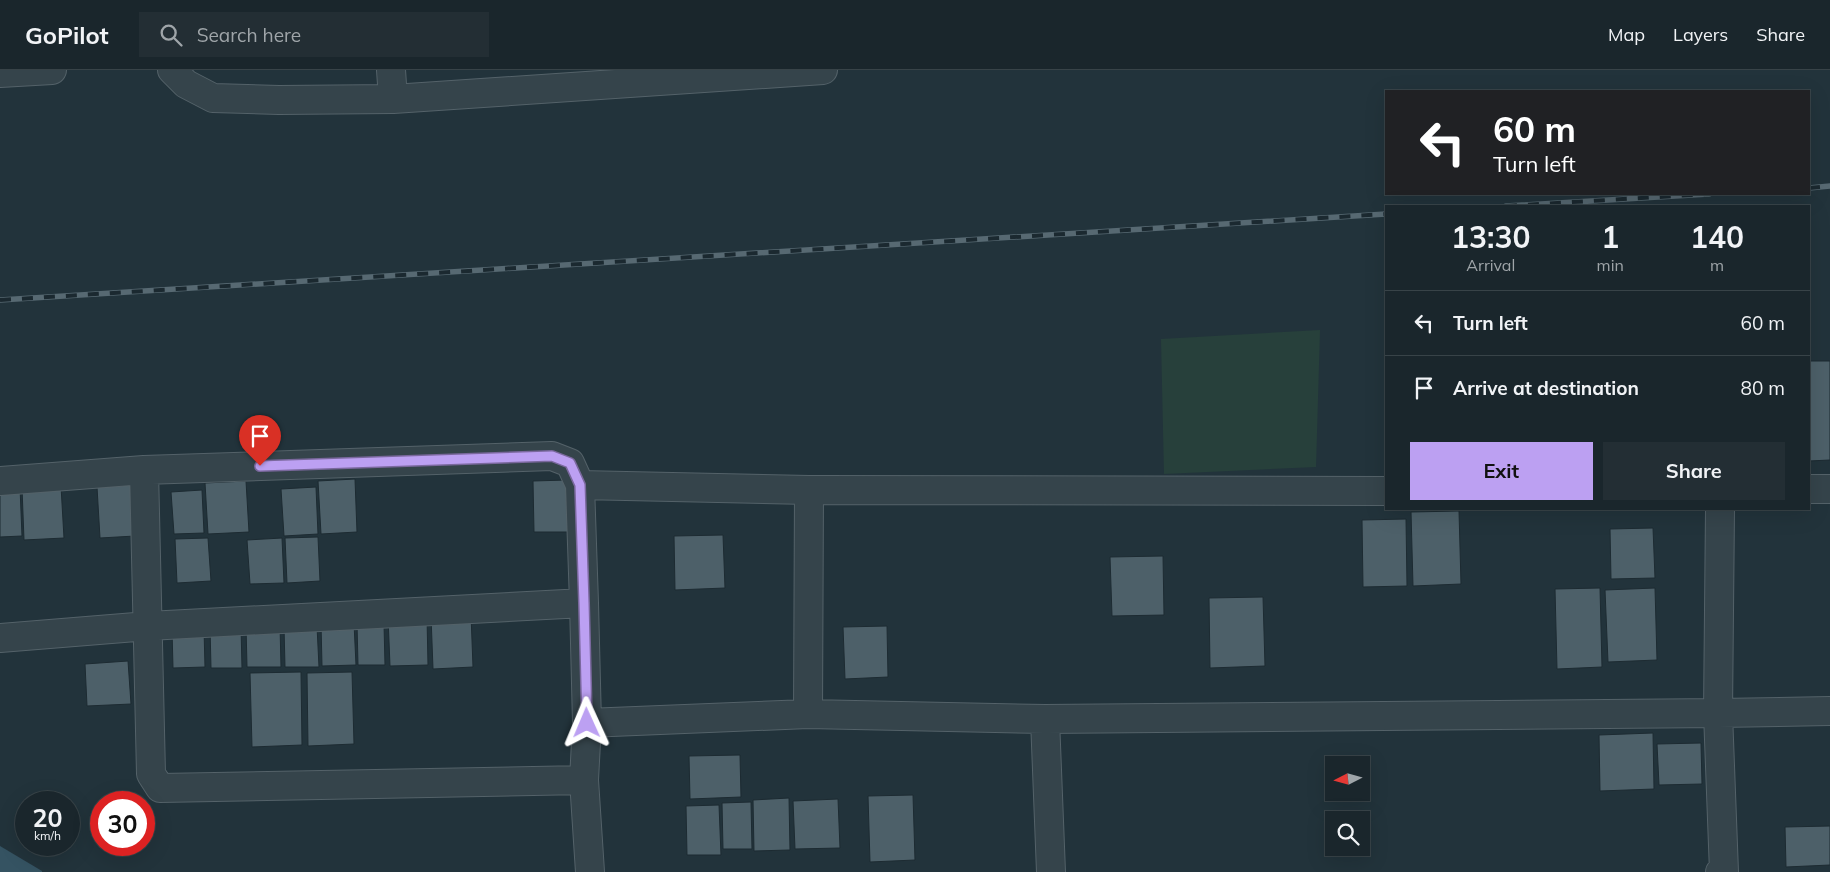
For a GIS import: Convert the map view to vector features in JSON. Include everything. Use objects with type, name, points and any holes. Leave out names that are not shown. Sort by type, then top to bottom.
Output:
[{"type":"street","points":[[0,73],[52,70]]},
{"type":"street","points":[[172,70],[186,84],[213,98],[279,100],[393,99],[823,70]]},
{"type":"street","points":[[391,70],[393,99]]},
{"type":"street","points":[[0,481],[144,470],[552,456],[570,463],[580,485],[587,723],[584,780],[590,872]]},
{"type":"street","points":[[144,470],[151,774],[160,788],[584,780]]},
{"type":"street","points":[[580,485],[809,490],[1385,491]]},
{"type":"street","points":[[1810,489],[1830,488]]},
{"type":"street","points":[[808,714],[809,490]]},
{"type":"street","points":[[1720,510],[1718,713],[1724,872],[1720,872]]},
{"type":"street","points":[[0,638],[148,626],[584,603]]},
{"type":"street","points":[[587,723],[808,714],[1045,719],[1830,711]]},
{"type":"street","points":[[1045,719],[1051,872]]},
{"type":"green space","points":[[1320,330],[1316,467],[1164,474],[1161,339]]},
{"type":"water","points":[[0,846],[42,871],[42,872],[0,872]]},
{"type":"building","points":[[1810,361],[1830,361],[1830,460],[1810,461]]},
{"type":"building","points":[[355,479],[357,532],[321,534],[318,481]]},
{"type":"building","points":[[567,480],[568,532],[534,532],[533,481]]},
{"type":"building","points":[[246,481],[249,532],[208,534],[205,483]]},
{"type":"building","points":[[133,485],[135,536],[100,538],[97,487]]},
{"type":"building","points":[[61,486],[64,538],[24,540],[22,488]]},
{"type":"building","points":[[20,487],[22,536],[0,537],[0,488]]},
{"type":"building","points":[[316,487],[318,534],[284,536],[281,489]]},
{"type":"building","points":[[202,490],[204,533],[174,534],[171,492]]},
{"type":"building","points":[[1459,511],[1461,584],[1413,586],[1411,512]]},
{"type":"building","points":[[1406,519],[1407,586],[1363,587],[1362,520]]},
{"type":"building","points":[[1653,528],[1655,578],[1611,579],[1610,529]]},
{"type":"building","points":[[723,535],[725,588],[675,590],[674,536]]},
{"type":"building","points":[[318,537],[320,581],[287,583],[285,538]]},
{"type":"building","points":[[208,538],[211,581],[177,583],[175,539]]},
{"type":"building","points":[[282,538],[284,583],[250,584],[247,540]]},
{"type":"building","points":[[1163,556],[1164,615],[1112,616],[1110,557]]},
{"type":"building","points":[[1600,588],[1602,667],[1557,669],[1555,589]]},
{"type":"building","points":[[1655,588],[1657,660],[1608,662],[1605,590]]},
{"type":"building","points":[[1263,597],[1265,666],[1210,668],[1209,598]]},
{"type":"building","points":[[471,614],[473,667],[433,669],[431,616]]},
{"type":"building","points":[[388,617],[427,617],[428,665],[390,666]]},
{"type":"building","points":[[354,623],[356,665],[322,666],[321,624]]},
{"type":"building","points":[[357,624],[384,624],[385,665],[358,665]]},
{"type":"building","points":[[280,625],[281,667],[247,667],[246,626]]},
{"type":"building","points":[[241,626],[242,668],[211,668],[210,627]]},
{"type":"building","points":[[317,626],[319,667],[285,667],[284,627]]},
{"type":"building","points":[[887,626],[888,677],[845,679],[843,627]]},
{"type":"building","points":[[204,629],[205,667],[173,668],[172,630]]},
{"type":"building","points":[[128,661],[131,704],[87,706],[85,664]]},
{"type":"building","points":[[301,672],[302,745],[252,747],[250,673]]},
{"type":"building","points":[[352,672],[354,744],[308,746],[307,673]]},
{"type":"building","points":[[1653,733],[1654,789],[1600,791],[1599,735]]},
{"type":"building","points":[[1701,743],[1702,784],[1659,785],[1657,744]]},
{"type":"building","points":[[740,755],[741,797],[690,799],[689,756]]},
{"type":"building","points":[[913,795],[915,860],[870,862],[868,796]]},
{"type":"building","points":[[789,798],[790,850],[754,851],[753,800]]},
{"type":"building","points":[[838,799],[840,848],[795,849],[793,801]]},
{"type":"building","points":[[751,802],[752,849],[723,849],[722,803]]},
{"type":"building","points":[[719,805],[721,855],[687,855],[686,806]]},
{"type":"building","points":[[1830,826],[1830,865],[1786,867],[1785,827]]},
{"type":"railway","points":[[1810,188],[1830,186]]},
{"type":"railway","points":[[1523,205],[1692,195]]},
{"type":"railway","points":[[0,300],[1385,214]]},
{"type":"route","points":[[260,466],[552,456],[570,463],[580,485],[587,723]]}]
